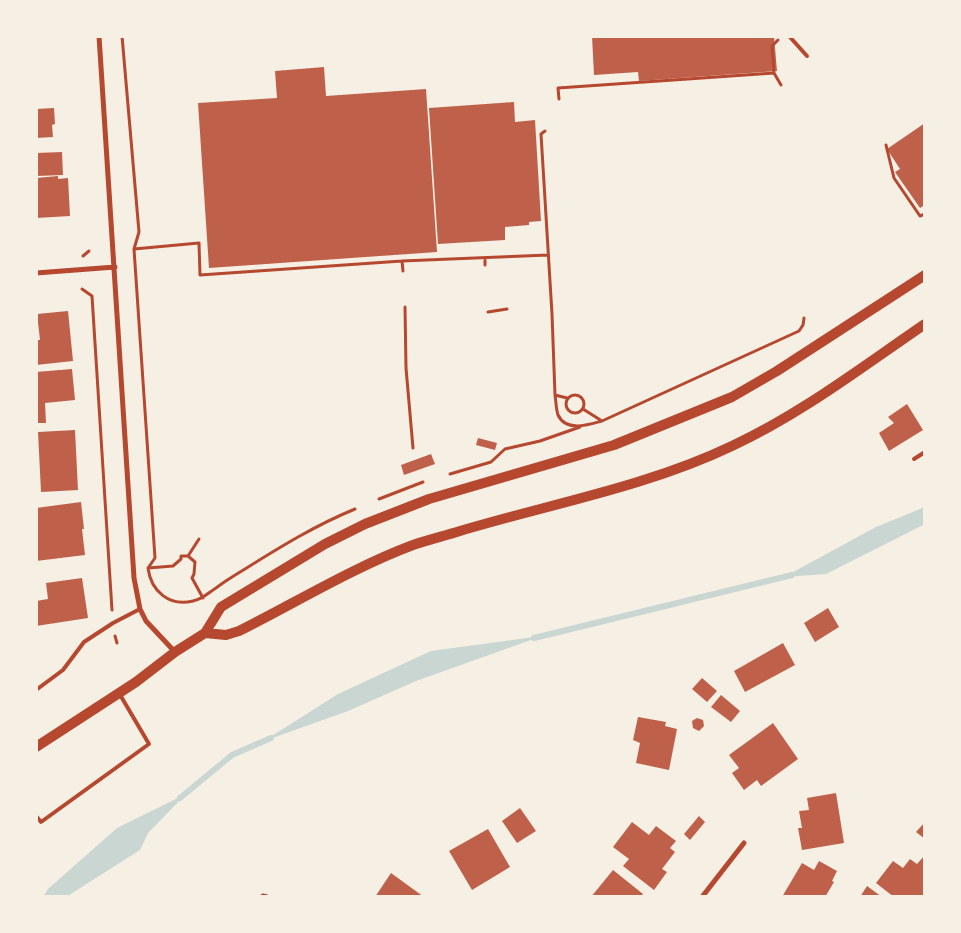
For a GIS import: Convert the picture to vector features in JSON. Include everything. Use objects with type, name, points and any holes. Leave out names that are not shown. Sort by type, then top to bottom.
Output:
[{"type":"main road","points":[[36,747],[119,693],[175,652],[205,633],[220,607],[325,544],[365,524],[429,499],[614,445],[732,396],[777,371],[925,275]]},
{"type":"main road","points":[[205,633],[226,634],[239,632],[377,560],[414,545],[623,486],[674,470],[731,447],[812,402],[923,329]]},
{"type":"street","points":[[99,36],[134,578],[140,609],[146,621],[175,652]]},
{"type":"street","points":[[36,273],[115,267]]},
{"type":"street","points":[[702,897],[744,843]]},
{"type":"lane","points":[[789,36],[807,56]]},
{"type":"lane","points":[[914,458],[925,452]]},
{"type":"lane","points":[[36,690],[63,670],[84,642],[112,623],[140,609]]},
{"type":"lane","points":[[36,816],[41,822],[150,744],[119,693]]},
{"type":"path","points":[[122,36],[139,232],[134,249],[155,558],[148,568]]},
{"type":"path","points":[[779,39],[772,46],[774,73],[781,85]]},
{"type":"path","points":[[559,99],[558,88],[774,73]]},
{"type":"path","points":[[546,131],[541,134],[557,413],[560,419],[566,423],[580,427]]},
{"type":"path","points":[[886,145],[894,178],[920,216],[925,214]]},
{"type":"path","points":[[134,249],[199,244],[200,275],[402,261],[548,255]]},
{"type":"path","points":[[485,258],[485,265]]},
{"type":"path","points":[[402,261],[403,271]]},
{"type":"path","points":[[82,289],[92,296],[112,623],[116,643]]},
{"type":"path","points":[[405,307],[406,368],[413,448]]},
{"type":"path","points":[[488,312],[507,309]]},
{"type":"path","points":[[447,475],[491,462],[505,449],[540,441],[602,421],[799,331],[804,325],[804,318]]},
{"type":"path","points":[[555,395],[567,398]]},
{"type":"path","points":[[572,395],[579,395],[585,403],[583,409],[576,414],[570,412],[565,404],[567,398],[572,395]]},
{"type":"path","points":[[583,409],[602,421]]},
{"type":"path","points":[[376,500],[430,480]]},
{"type":"path","points":[[148,568],[153,586],[163,596],[174,601],[192,602],[203,598],[215,588],[278,549],[332,519],[358,508]]},
{"type":"path","points":[[188,556],[200,539]]},
{"type":"path","points":[[148,568],[173,566],[181,559],[181,556],[188,556],[195,562],[192,578],[203,598]]},
{"type":"shaded area","points":[[925,507],[925,524],[826,574],[784,577],[876,527]]},
{"type":"shaded area","points":[[542,636],[416,681],[348,711],[264,741],[338,694],[431,651]]},
{"type":"shaded area","points":[[186,794],[148,833],[140,850],[66,897],[43,897],[48,889],[117,828]]},
{"type":"building","points":[[592,36],[774,36],[777,71],[639,81],[638,72],[594,75]]},
{"type":"building","points":[[324,67],[326,96],[426,89],[437,252],[209,268],[198,103],[277,98],[275,71]]},
{"type":"building","points":[[514,102],[515,122],[535,120],[541,221],[529,222],[529,225],[505,227],[505,240],[438,244],[429,108]]},
{"type":"building","points":[[54,108],[55,124],[52,125],[53,137],[36,138],[36,109]]},
{"type":"building","points":[[925,123],[925,205],[920,208],[895,172],[900,169],[887,149]]},
{"type":"building","points":[[62,152],[63,175],[36,176],[36,153]]},
{"type":"building","points":[[58,176],[58,179],[68,178],[70,216],[36,218],[36,178]]},
{"type":"building","points":[[68,311],[73,361],[36,365],[36,340],[40,340],[37,314]]},
{"type":"building","points":[[72,369],[75,400],[45,403],[46,423],[36,423],[36,372]]},
{"type":"building","points":[[907,404],[923,430],[889,451],[879,433],[894,423],[888,417]]},
{"type":"building","points":[[75,430],[78,490],[41,492],[38,432]]},
{"type":"building","points":[[478,438],[497,443],[495,450],[476,445]]},
{"type":"building","points":[[431,454],[435,464],[404,475],[401,465]]},
{"type":"building","points":[[81,502],[85,555],[36,561],[36,508]]},
{"type":"building","points":[[82,578],[88,618],[36,626],[36,601],[48,599],[46,583]]},
{"type":"building","points":[[828,608],[839,627],[815,642],[804,623]]},
{"type":"building","points":[[783,643],[795,665],[745,692],[734,671]]},
{"type":"building","points":[[702,678],[717,691],[707,702],[692,689]]},
{"type":"building","points":[[721,695],[740,711],[731,722],[711,707]]},
{"type":"building","points":[[638,717],[666,722],[665,726],[677,729],[669,770],[636,763],[640,743],[633,740]]},
{"type":"building","points":[[697,718],[703,720],[704,726],[699,731],[693,728],[692,721]]},
{"type":"building","points":[[773,723],[798,759],[761,786],[757,780],[744,790],[732,773],[739,768],[729,755]]},
{"type":"building","points":[[836,793],[844,843],[802,850],[798,828],[802,828],[799,811],[809,810],[807,798]]},
{"type":"building","points":[[520,808],[536,831],[517,843],[502,821]]},
{"type":"building","points":[[699,816],[705,822],[690,840],[684,834]]},
{"type":"building","points":[[632,822],[649,835],[656,826],[676,841],[670,848],[675,852],[662,869],[667,872],[654,890],[623,866],[629,859],[613,847]]},
{"type":"building","points":[[925,822],[925,839],[916,832]]},
{"type":"building","points":[[488,829],[510,867],[472,890],[449,851]]},
{"type":"building","points":[[925,855],[925,897],[894,897],[876,883],[893,861],[903,868],[910,859],[917,864]]},
{"type":"building","points":[[819,861],[837,871],[832,881],[834,882],[825,897],[782,897],[802,863],[814,870]]},
{"type":"building","points":[[613,870],[643,894],[641,897],[591,897]]},
{"type":"building","points":[[391,873],[424,897],[375,897]]},
{"type":"building","points":[[867,886],[882,897],[860,897]]},
{"type":"waterway","points":[[534,638],[792,575]]},
{"type":"waterway","points":[[180,798],[232,755],[271,738]]}]
